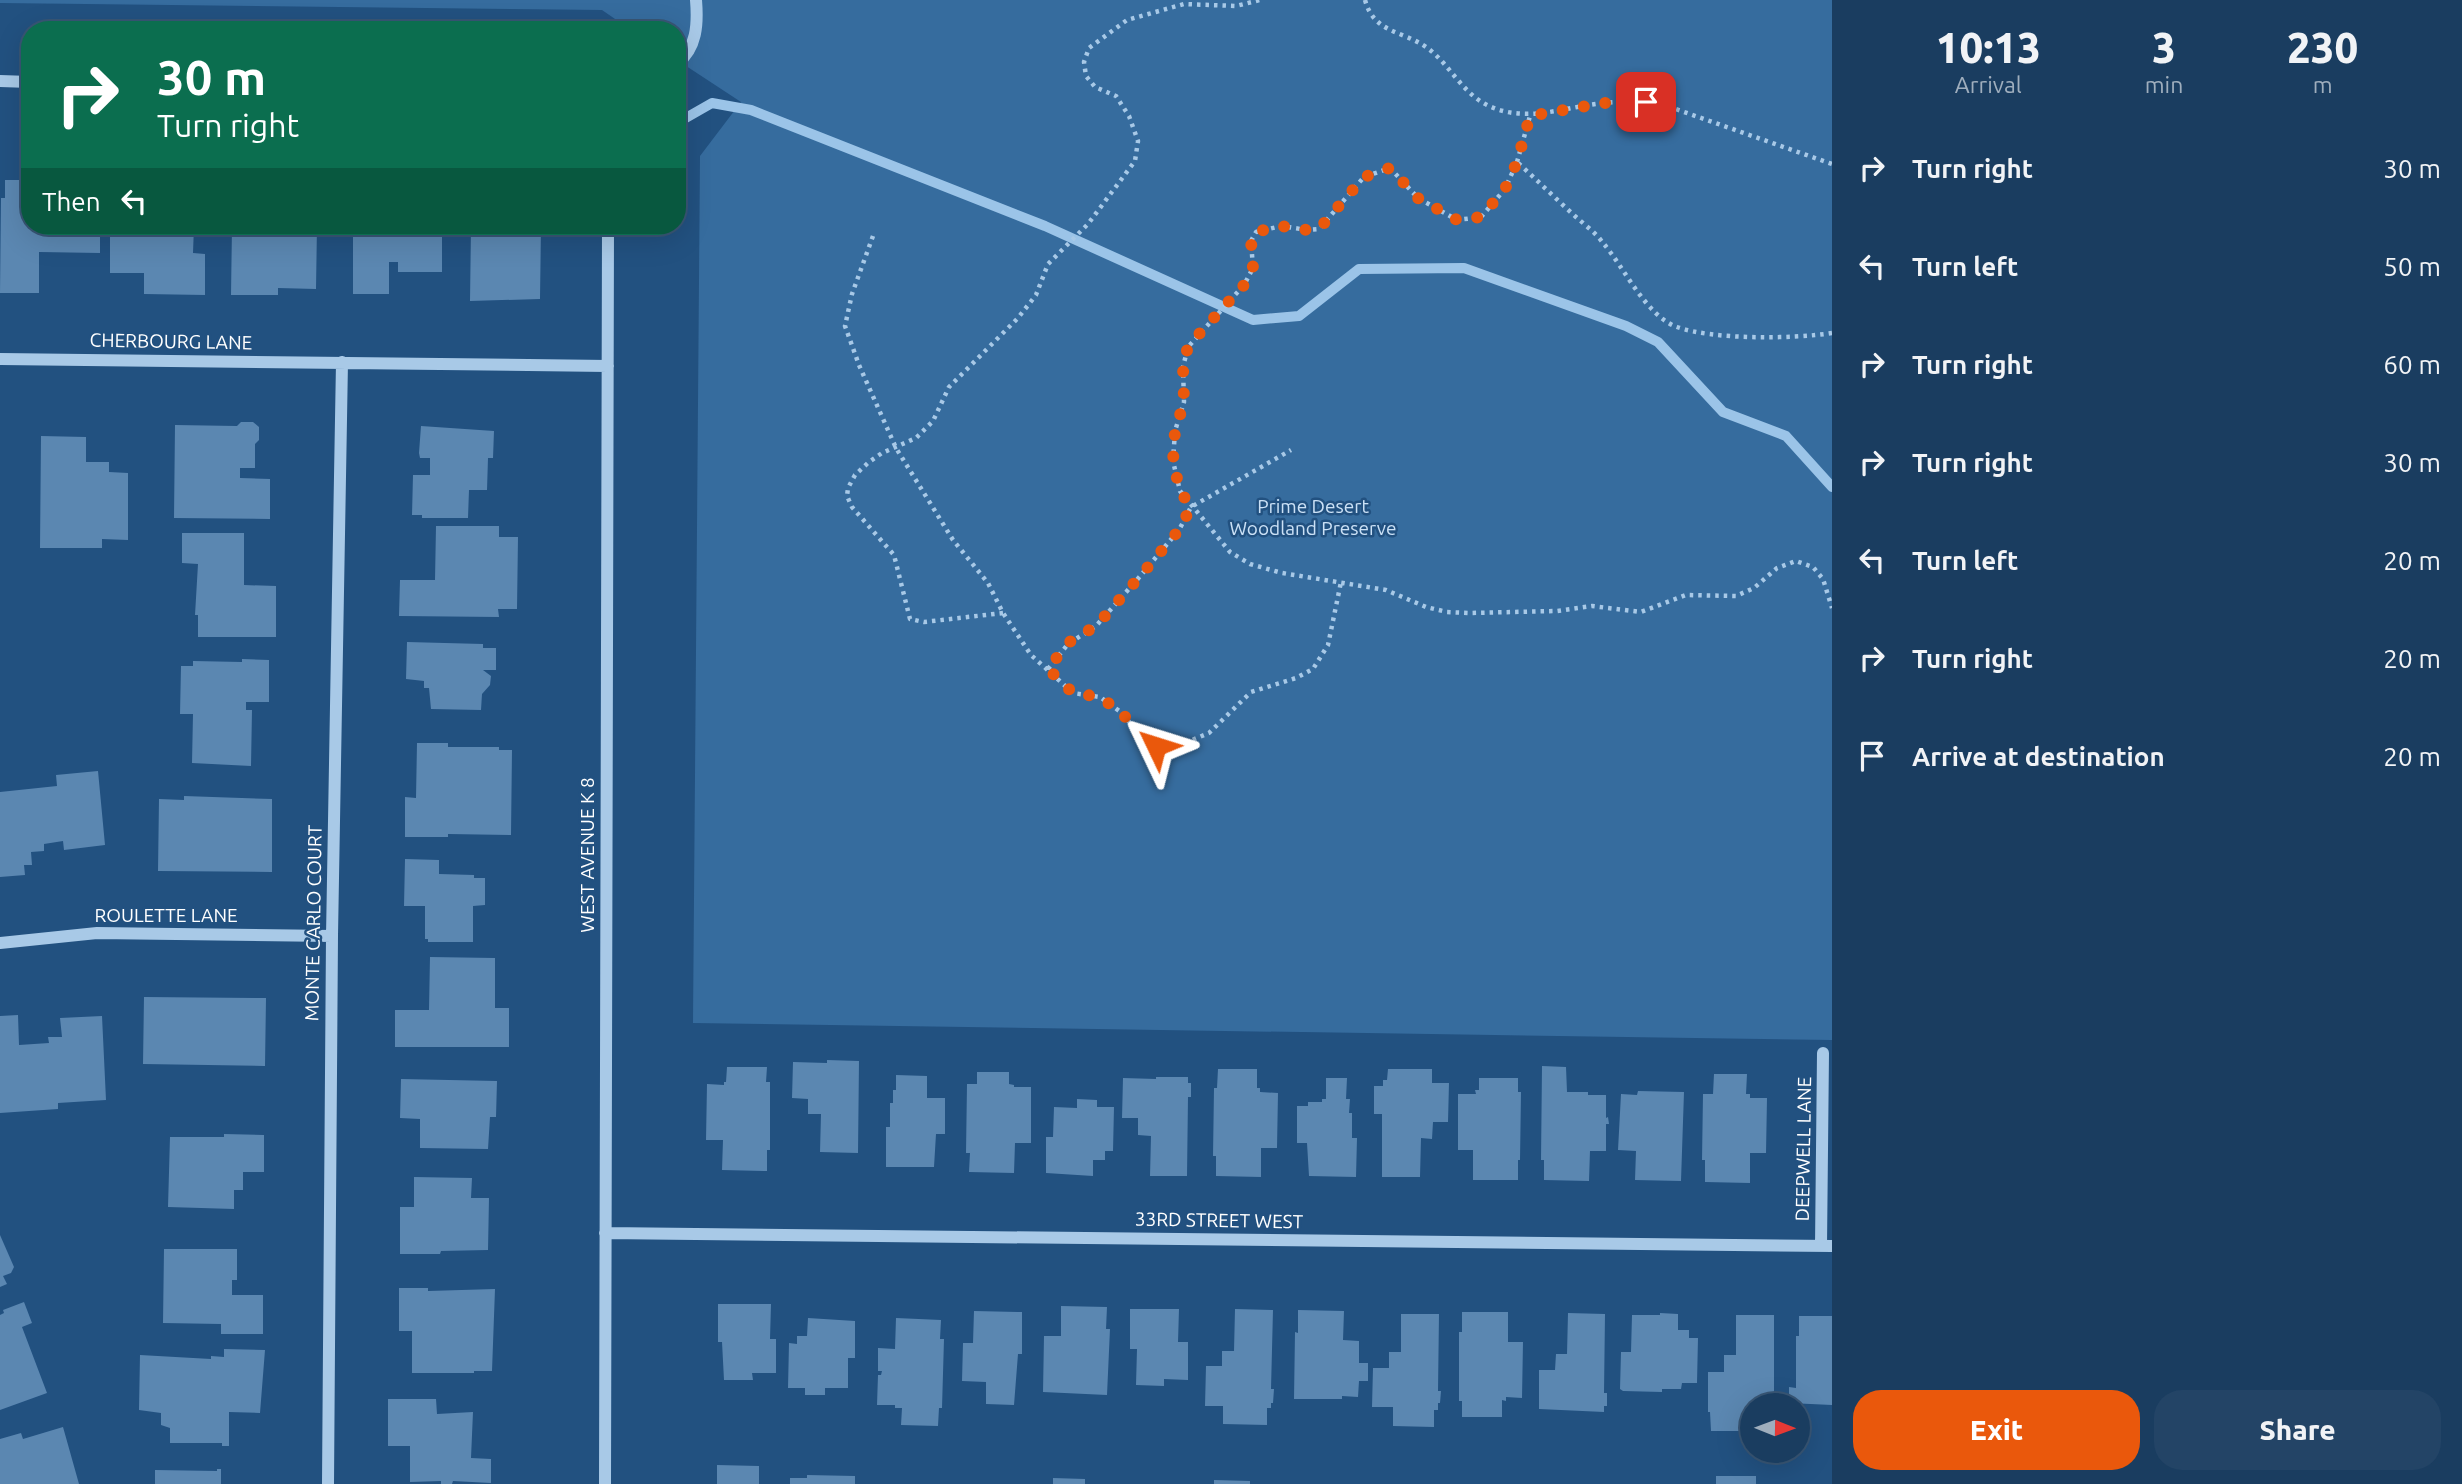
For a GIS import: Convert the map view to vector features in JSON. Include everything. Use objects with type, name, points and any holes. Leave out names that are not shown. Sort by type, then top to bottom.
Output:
[{"type":"street","points":[[686,57],[696,34],[696,0]]},
{"type":"street","points":[[0,81],[21,82]]},
{"type":"street","name":"WEST AVENUE K 8","points":[[605,1484],[608,235]]},
{"type":"street","name":"CHERBOURG LANE","points":[[0,359],[608,366]]},
{"type":"street","name":"MONTE CARLO COURT","points":[[328,1484],[332,936],[342,362]]},
{"type":"street","name":"ROULETTE LANE","points":[[0,943],[97,933],[332,936]]},
{"type":"street","name":"DEEPWELL LANE","points":[[1824,1053],[1827,1246]]},
{"type":"street","name":"33RD STREET WEST","points":[[605,1233],[1827,1246]]},
{"type":"path","points":[[1003,613],[925,622],[910,619],[894,555],[852,508],[847,496],[848,488],[855,475],[881,453],[916,438],[933,421],[949,387],[1018,318],[1036,295],[1048,264],[1088,223],[1135,161],[1138,141],[1129,116],[1116,96],[1095,87],[1086,76],[1084,62],[1089,48],[1127,20],[1138,16],[1184,4],[1236,6],[1260,0]]},
{"type":"path","points":[[1365,0],[1369,13],[1387,29],[1422,44],[1440,57],[1471,95],[1489,106],[1530,116],[1604,103],[1646,102],[1667,106],[1832,164]]},
{"type":"path","points":[[1530,116],[1517,162],[1505,189],[1481,217],[1457,220],[1418,198],[1390,168],[1364,177],[1319,229],[1281,226],[1256,232],[1251,241],[1253,268],[1244,285],[1188,346],[1183,367],[1184,402],[1175,431],[1173,461],[1180,491],[1230,552],[1250,564],[1282,573],[1386,590],[1426,607],[1447,612],[1557,611],[1592,606],[1641,612],[1686,595],[1736,596],[1754,588],[1777,568],[1796,561],[1813,566],[1823,579],[1832,608]]},
{"type":"path","points":[[1517,162],[1603,242],[1634,287],[1658,314],[1675,326],[1707,333],[1753,336],[1808,337],[1832,333]]},
{"type":"path","points":[[873,236],[852,293],[845,327],[895,448],[953,540],[988,583],[1003,613],[1031,655],[1073,693],[1100,697],[1122,713],[1141,737],[1156,746],[1180,745],[1209,733],[1251,692],[1313,669],[1328,645],[1341,582]]},
{"type":"path","points":[[1048,669],[1068,643],[1096,626],[1112,608],[1179,530],[1191,507],[1291,450]]},
{"type":"green space","name":"Prime Desert Woodland Preserve","points":[[0,0],[1832,0],[1832,1040],[693,1023],[700,156],[741,102],[686,66],[686,21],[618,21],[602,10],[0,3]]},
{"type":"building","points":[[5,180],[21,180],[21,235],[100,235],[100,253],[39,252],[39,293],[0,293],[1,198],[5,198]]},
{"type":"building","points":[[110,235],[194,235],[193,253],[205,254],[205,295],[144,294],[144,273],[110,273]]},
{"type":"building","points":[[232,235],[317,235],[316,289],[278,288],[278,295],[231,295]]},
{"type":"building","points":[[353,235],[442,235],[442,272],[398,272],[398,262],[389,262],[389,294],[353,294]]},
{"type":"building","points":[[471,235],[541,235],[540,299],[470,301]]},
{"type":"building","points":[[241,422],[253,422],[259,427],[259,440],[255,444],[255,468],[240,468],[240,478],[270,479],[270,519],[174,518],[175,425],[237,426]]},
{"type":"building","points":[[421,426],[494,431],[493,458],[488,458],[487,490],[469,490],[468,518],[422,518],[422,515],[412,515],[413,475],[430,475],[430,458],[420,458],[419,453]]},
{"type":"building","points":[[41,436],[86,437],[86,462],[109,462],[109,472],[128,473],[128,540],[102,539],[102,548],[40,548]]},
{"type":"building","points":[[436,526],[499,526],[499,537],[518,537],[517,609],[498,609],[499,617],[399,616],[400,580],[435,580]]},
{"type":"building","points":[[182,533],[244,533],[244,585],[276,586],[276,637],[198,637],[198,615],[195,615],[198,564],[182,563]]},
{"type":"building","points":[[407,642],[483,644],[483,648],[496,648],[496,670],[483,670],[491,676],[490,685],[482,694],[481,710],[431,709],[429,688],[424,688],[424,681],[406,679]]},
{"type":"building","points":[[242,659],[269,660],[269,702],[246,702],[246,710],[252,710],[251,766],[192,763],[193,714],[180,714],[181,666],[193,666],[193,661],[242,662]]},
{"type":"building","points":[[417,743],[448,743],[448,747],[499,747],[499,750],[512,750],[511,835],[448,834],[448,837],[405,837],[405,797],[416,798]]},
{"type":"building","points":[[98,771],[105,845],[64,850],[63,841],[44,844],[44,851],[31,852],[32,865],[24,865],[25,875],[0,877],[0,792],[57,786],[56,775]]},
{"type":"building","points":[[184,796],[272,799],[272,872],[158,871],[159,799],[184,800]]},
{"type":"building","points":[[405,859],[439,860],[439,874],[485,878],[485,905],[473,906],[473,942],[428,942],[428,939],[425,939],[425,906],[404,906]]},
{"type":"building","points":[[430,957],[495,958],[495,1008],[509,1008],[509,1047],[395,1047],[395,1010],[429,1010]]},
{"type":"building","points":[[144,997],[266,998],[265,1066],[143,1064]]},
{"type":"building","points":[[18,1015],[19,1045],[49,1043],[48,1037],[62,1037],[60,1018],[102,1016],[106,1100],[58,1103],[58,1109],[0,1113],[0,1016]]},
{"type":"building","points":[[827,1060],[859,1061],[858,1153],[820,1152],[821,1114],[808,1114],[808,1099],[792,1098],[793,1062],[827,1063]]},
{"type":"building","points":[[1542,1066],[1566,1067],[1567,1092],[1606,1095],[1606,1118],[1608,1117],[1609,1124],[1606,1124],[1606,1151],[1590,1151],[1589,1181],[1544,1180],[1544,1160],[1541,1160]]},
{"type":"building","points":[[727,1067],[767,1067],[766,1082],[770,1082],[770,1150],[767,1150],[767,1171],[722,1170],[723,1140],[706,1140],[707,1084],[724,1085]]},
{"type":"building","points":[[1218,1069],[1257,1069],[1257,1088],[1260,1088],[1260,1092],[1278,1093],[1277,1148],[1261,1148],[1261,1177],[1216,1176],[1216,1156],[1213,1156],[1214,1088],[1217,1088]]},
{"type":"building","points":[[1388,1069],[1432,1069],[1432,1083],[1449,1083],[1448,1122],[1433,1122],[1432,1139],[1421,1138],[1420,1177],[1382,1177],[1382,1114],[1374,1114],[1374,1086],[1383,1086],[1383,1080],[1387,1080]]},
{"type":"building","points":[[977,1072],[1009,1072],[1009,1084],[1014,1087],[1031,1087],[1031,1143],[1015,1143],[1014,1173],[969,1172],[970,1153],[966,1153],[967,1084],[977,1084]]},
{"type":"building","points":[[1714,1074],[1747,1074],[1746,1094],[1750,1094],[1750,1098],[1767,1098],[1766,1153],[1750,1153],[1750,1183],[1705,1182],[1705,1160],[1702,1160],[1703,1094],[1713,1094]]},
{"type":"building","points":[[896,1075],[927,1076],[927,1098],[945,1098],[945,1134],[936,1134],[934,1167],[886,1167],[886,1127],[890,1127],[890,1103],[893,1103],[893,1090],[896,1090]]},
{"type":"building","points":[[1188,1077],[1188,1083],[1191,1083],[1191,1097],[1188,1097],[1187,1176],[1150,1176],[1151,1136],[1138,1135],[1138,1118],[1122,1118],[1123,1078]]},
{"type":"building","points":[[1326,1078],[1347,1078],[1346,1099],[1350,1099],[1352,1138],[1357,1138],[1356,1177],[1309,1176],[1307,1143],[1297,1143],[1297,1106],[1308,1106],[1308,1102],[1322,1102],[1322,1099],[1326,1099]]},
{"type":"building","points":[[1479,1078],[1518,1078],[1518,1092],[1521,1092],[1518,1180],[1473,1180],[1473,1150],[1458,1150],[1458,1094],[1476,1094],[1475,1090],[1479,1090]]},
{"type":"building","points":[[401,1079],[497,1081],[496,1117],[490,1117],[488,1149],[420,1148],[420,1119],[400,1118]]},
{"type":"building","points":[[1638,1091],[1684,1092],[1681,1181],[1635,1180],[1636,1151],[1618,1150],[1621,1094],[1637,1095]]},
{"type":"building","points":[[1077,1099],[1097,1100],[1097,1107],[1114,1107],[1113,1151],[1105,1151],[1105,1160],[1093,1160],[1093,1176],[1046,1173],[1046,1137],[1053,1137],[1054,1107],[1077,1108]]},
{"type":"building","points":[[224,1134],[264,1135],[264,1172],[243,1172],[243,1190],[234,1190],[234,1209],[168,1207],[170,1137],[224,1137]]},
{"type":"building","points":[[414,1177],[472,1178],[471,1198],[489,1198],[488,1250],[400,1254],[400,1207],[414,1207]]},
{"type":"building","points":[[0,1235],[14,1267],[11,1273],[3,1276],[7,1284],[0,1287]]},
{"type":"building","points":[[164,1249],[237,1249],[237,1280],[232,1280],[232,1295],[263,1295],[263,1334],[221,1334],[221,1324],[163,1323]]},
{"type":"building","points":[[399,1288],[428,1288],[428,1291],[495,1289],[492,1371],[412,1373],[412,1331],[399,1331]]},
{"type":"building","points":[[24,1302],[32,1323],[22,1327],[47,1393],[0,1410],[0,1315],[4,1313],[3,1310]]},
{"type":"building","points":[[718,1304],[771,1304],[770,1339],[776,1339],[776,1373],[752,1373],[753,1380],[724,1380],[722,1342],[718,1342]]},
{"type":"building","points":[[1061,1306],[1107,1307],[1106,1329],[1110,1329],[1107,1395],[1043,1392],[1044,1336],[1061,1336]]},
{"type":"building","points":[[1130,1309],[1179,1309],[1178,1342],[1188,1342],[1188,1380],[1164,1379],[1164,1386],[1136,1385],[1137,1349],[1130,1349]]},
{"type":"building","points":[[1235,1309],[1273,1310],[1271,1389],[1274,1389],[1273,1403],[1271,1408],[1267,1408],[1267,1425],[1223,1424],[1223,1406],[1205,1406],[1206,1366],[1222,1366],[1222,1351],[1234,1351]]},
{"type":"building","points":[[1298,1310],[1344,1311],[1343,1340],[1359,1341],[1359,1363],[1368,1363],[1368,1381],[1359,1381],[1358,1397],[1294,1399]]},
{"type":"building","points":[[974,1311],[1022,1312],[1022,1354],[1018,1354],[1014,1405],[986,1404],[986,1382],[962,1381],[963,1343],[973,1343]]},
{"type":"building","points":[[1462,1312],[1508,1312],[1508,1342],[1523,1342],[1522,1398],[1506,1397],[1506,1401],[1502,1400],[1502,1417],[1462,1417],[1462,1401],[1459,1401],[1459,1332],[1462,1332]]},
{"type":"building","points":[[1568,1313],[1605,1314],[1604,1393],[1607,1393],[1607,1406],[1604,1406],[1604,1412],[1539,1409],[1539,1370],[1555,1370],[1556,1354],[1567,1354]]},
{"type":"building","points":[[1401,1314],[1439,1314],[1438,1391],[1441,1391],[1438,1410],[1434,1410],[1434,1427],[1393,1426],[1393,1407],[1372,1407],[1373,1368],[1389,1368],[1389,1352],[1401,1352]]},
{"type":"building","points":[[1678,1314],[1678,1330],[1689,1330],[1689,1338],[1698,1338],[1697,1383],[1682,1383],[1681,1389],[1662,1389],[1662,1392],[1623,1391],[1620,1389],[1621,1352],[1631,1352],[1632,1315]]},
{"type":"building","points":[[1736,1315],[1774,1315],[1774,1393],[1740,1393],[1740,1431],[1711,1431],[1708,1372],[1724,1372],[1724,1355],[1736,1355]]},
{"type":"building","points":[[1799,1316],[1832,1316],[1832,1405],[1810,1404],[1810,1393],[1789,1393],[1789,1387],[1796,1388],[1796,1336],[1799,1336]]},
{"type":"building","points":[[808,1318],[855,1321],[855,1358],[848,1358],[848,1388],[825,1388],[825,1395],[805,1395],[805,1388],[788,1388],[789,1343],[797,1344],[797,1336],[807,1336]]},
{"type":"building","points":[[896,1318],[941,1320],[940,1339],[944,1339],[942,1408],[939,1408],[938,1426],[901,1425],[902,1408],[895,1408],[895,1405],[877,1405],[878,1375],[881,1375],[882,1371],[878,1371],[878,1348],[895,1349]]},
{"type":"building","points":[[224,1349],[265,1350],[260,1413],[229,1412],[229,1446],[222,1446],[222,1443],[170,1443],[170,1428],[161,1425],[161,1413],[139,1410],[140,1355],[211,1359],[211,1356],[224,1357]]},
{"type":"building","points":[[388,1399],[436,1399],[437,1414],[473,1412],[471,1458],[491,1459],[491,1483],[410,1482],[410,1446],[388,1446]]},
{"type":"building","points":[[63,1427],[79,1484],[0,1484],[0,1439],[21,1433],[23,1439]]},
{"type":"building","points":[[717,1465],[759,1466],[759,1484],[717,1484]]},
{"type":"building","points":[[221,1469],[221,1484],[155,1484],[155,1470]]},
{"type":"building","points":[[807,1475],[855,1476],[855,1484],[790,1484],[790,1478],[807,1478]]},
{"type":"building","points":[[1716,1476],[1756,1476],[1756,1484],[1716,1484]]},
{"type":"building","points":[[1053,1478],[1085,1479],[1085,1484],[1053,1484]]},
{"type":"building","points":[[1214,1480],[1250,1481],[1250,1484],[1214,1484]]},
{"type":"waterway","points":[[686,118],[712,103],[751,110],[1045,226],[1253,320],[1299,316],[1359,269],[1464,268],[1626,326],[1658,342],[1723,412],[1786,436],[1832,487]]},
{"type":"route","points":[[1156,746],[1141,737],[1122,713],[1100,697],[1073,693],[1048,669],[1068,643],[1096,626],[1136,581],[1179,530],[1191,507],[1180,491],[1173,461],[1175,431],[1184,402],[1183,367],[1188,346],[1244,285],[1253,268],[1251,241],[1256,232],[1281,226],[1319,229],[1364,177],[1390,168],[1418,198],[1457,220],[1481,217],[1505,189],[1517,162],[1530,116],[1604,103],[1646,102]]}]
